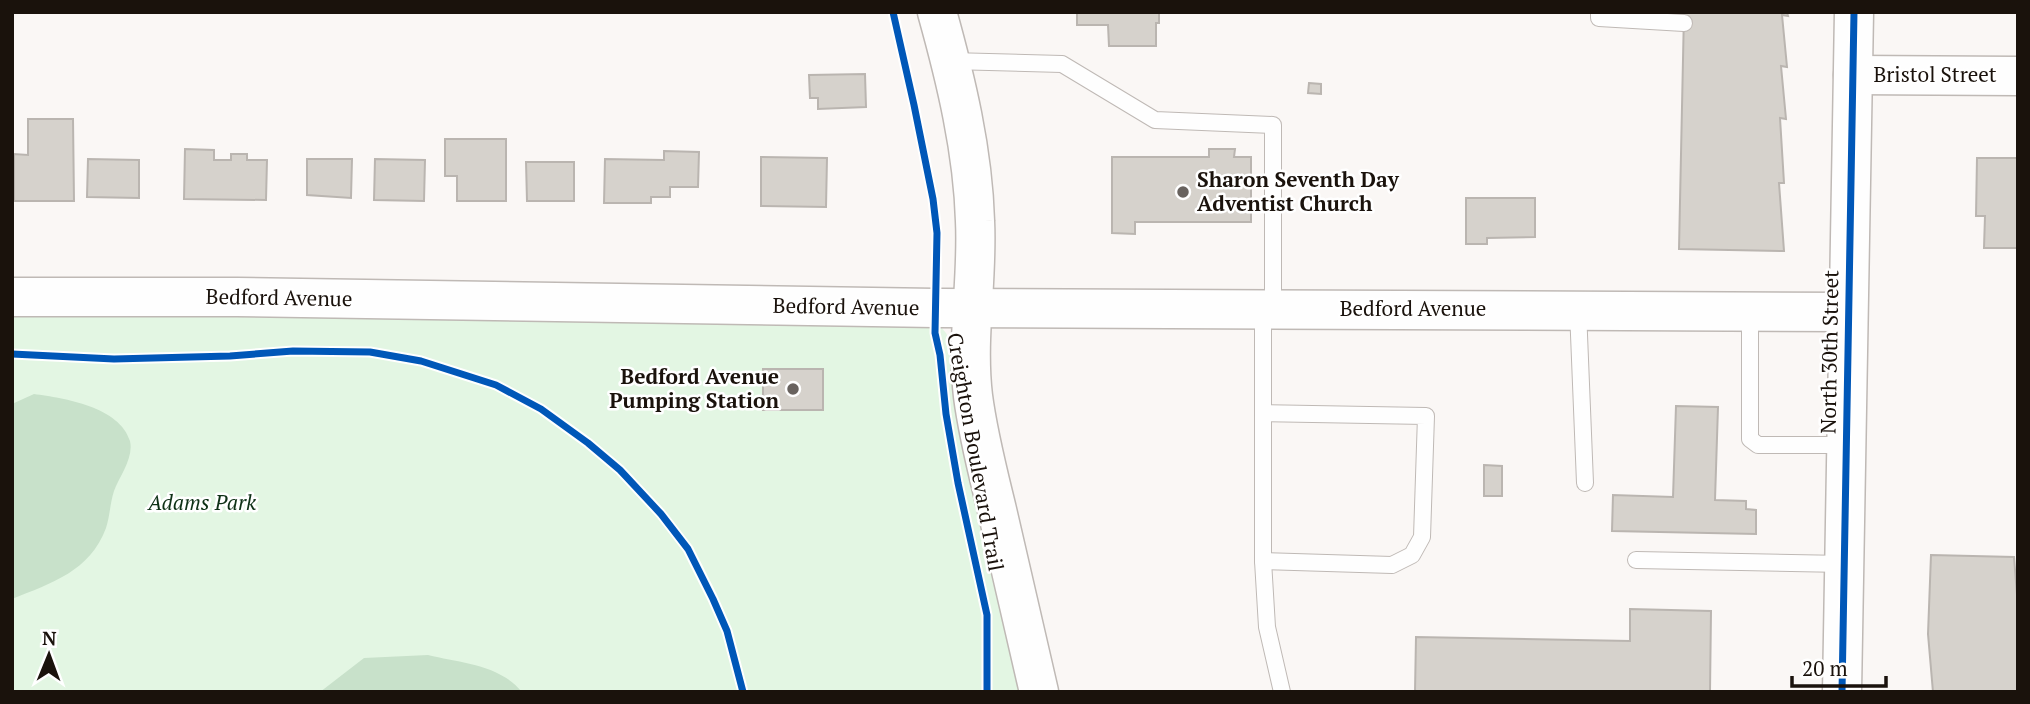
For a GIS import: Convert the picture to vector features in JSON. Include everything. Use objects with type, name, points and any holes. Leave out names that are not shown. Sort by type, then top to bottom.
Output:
[{"type":"street","points":[[937,12],[965,135],[975,219],[970,355],[973,396],[1039,692]]},
{"type":"street","name":"North 30th Street","points":[[1842,692],[1854,12]]},
{"type":"street","name":"Bristol Street","points":[[1853,75],[2018,76]]},
{"type":"street","name":"Bedford Avenue","points":[[12,297],[237,297],[973,309],[1848,312]]},
{"type":"lane","points":[[1599,12],[1599,18],[1684,23]]},
{"type":"lane","points":[[950,61],[1062,64],[1155,120],[1273,125],[1263,413],[1263,561],[1267,627],[1282,692]]},
{"type":"lane","points":[[1578,310],[1585,483]]},
{"type":"lane","points":[[1750,312],[1750,439],[1758,445],[1846,445]]},
{"type":"lane","points":[[1263,413],[1426,416],[1422,537],[1412,555],[1392,565],[1263,561]]},
{"type":"lane","points":[[1636,560],[1844,564]]},
{"type":"green space","name":"Adams Park","points":[[12,313],[940,326],[952,345],[1020,692],[12,692]]},
{"type":"green space","points":[[34,394],[60,398],[103,412],[124,429],[131,447],[128,461],[114,491],[106,528],[90,555],[68,574],[12,599],[12,404]]},
{"type":"green space","points":[[428,655],[491,670],[513,683],[522,692],[320,692],[364,658]]},
{"type":"building","points":[[1077,12],[1159,12],[1156,46],[1109,46],[1108,25],[1077,25]]},
{"type":"building","points":[[1684,12],[1787,12],[1788,16],[1782,15],[1787,67],[1781,66],[1786,119],[1780,118],[1784,183],[1779,183],[1784,251],[1679,249]]},
{"type":"building","points":[[865,74],[866,107],[818,109],[818,98],[810,98],[809,75]]},
{"type":"building","points":[[1309,83],[1321,84],[1321,94],[1308,93]]},
{"type":"building","points":[[28,119],[73,119],[74,201],[14,201],[14,154],[28,155]]},
{"type":"building","points":[[445,139],[506,139],[506,201],[457,201],[457,176],[445,176]]},
{"type":"building","points":[[185,149],[214,150],[214,160],[231,160],[231,154],[247,154],[247,160],[267,160],[266,200],[184,199]]},
{"type":"building","points":[[1209,149],[1235,149],[1234,157],[1251,157],[1251,222],[1135,222],[1135,234],[1112,233],[1112,157],[1209,157]]},
{"type":"building","points":[[664,151],[699,152],[698,187],[670,187],[670,197],[651,197],[651,203],[604,203],[605,159],[664,160]]},
{"type":"building","points":[[761,157],[827,158],[826,207],[761,206]]},
{"type":"building","points":[[1977,158],[2018,158],[2018,248],[1984,248],[1985,216],[1976,216]]},
{"type":"building","points":[[88,159],[139,160],[139,198],[87,197]]},
{"type":"building","points":[[307,159],[352,159],[351,198],[307,195]]},
{"type":"building","points":[[375,159],[425,160],[424,201],[374,200]]},
{"type":"building","points":[[526,162],[574,162],[574,201],[527,201]]},
{"type":"building","points":[[1466,198],[1535,198],[1535,237],[1487,238],[1487,244],[1466,244]]},
{"type":"building","name":"Bedford Avenue Pumping Station","points":[[763,369],[823,369],[823,410],[763,410]]},
{"type":"building","points":[[1676,406],[1718,407],[1715,500],[1746,501],[1746,509],[1756,510],[1756,534],[1612,531],[1613,495],[1673,497]]},
{"type":"building","points":[[1484,465],[1502,466],[1502,496],[1484,496]]},
{"type":"building","points":[[1931,555],[2014,557],[2018,607],[2018,692],[1933,692],[1928,634]]},
{"type":"building","points":[[1630,609],[1711,611],[1710,692],[1415,692],[1416,637],[1630,641]]},
{"type":"cycle path","name":"Creighton Boulevard Trail","points":[[893,12],[933,199],[937,233],[935,333],[958,483],[987,615],[987,692]]},
{"type":"cycle path","points":[[1842,692],[1854,12]]},
{"type":"cycle path","points":[[12,354],[114,359],[230,356],[293,351],[370,352],[421,361],[496,385],[541,409],[588,443],[620,470],[661,514],[688,549],[713,599],[727,631],[743,692]]},
{"type":"place","name":"Sharon Seventh Day Adventist Church","points":[[1183,192]]},
{"type":"place","name":"Bedford Avenue Pumping Station","points":[[793,389]]}]
